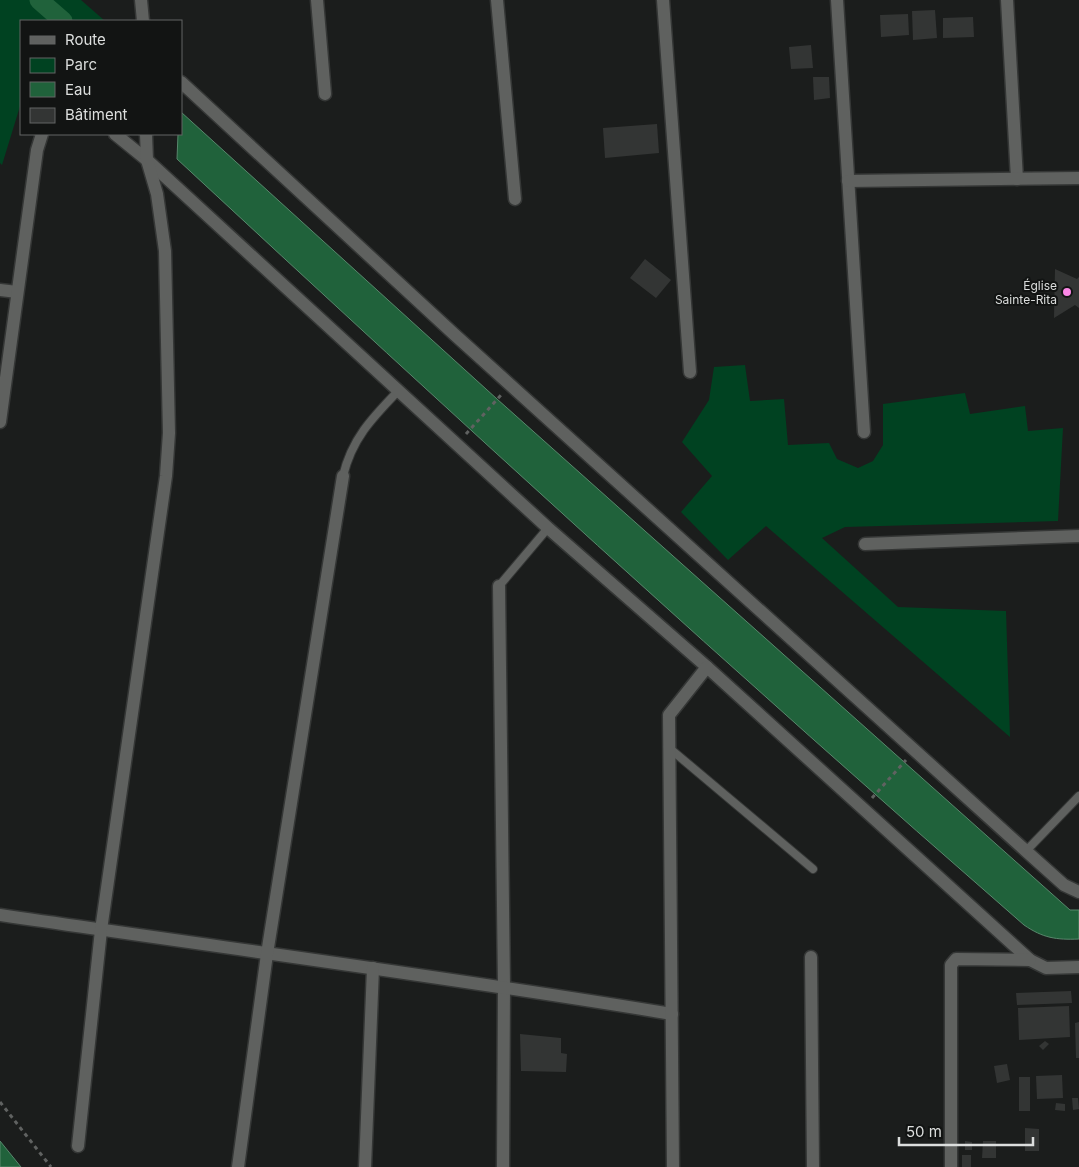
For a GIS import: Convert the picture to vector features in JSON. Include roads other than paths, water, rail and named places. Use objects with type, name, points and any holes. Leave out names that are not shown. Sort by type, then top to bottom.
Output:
[{"type":"street","points":[[141,0],[143,20]]},
{"type":"street","points":[[317,0],[325,94]]},
{"type":"street","points":[[497,0],[515,198]]},
{"type":"street","points":[[663,0],[690,372]]},
{"type":"street","points":[[836,0],[864,432]]},
{"type":"street","points":[[1008,0],[1017,179]]},
{"type":"street","points":[[182,83],[455,335],[1026,851],[1064,885],[1079,892]]},
{"type":"street","points":[[0,422],[37,150],[42,135]]},
{"type":"street","points":[[117,135],[399,390],[548,528],[707,667],[1030,960],[1046,968],[1079,967]]},
{"type":"street","points":[[78,1146],[101,930],[166,476],[170,433],[165,251],[157,194],[146,160],[146,135]]},
{"type":"street","points":[[848,181],[1079,178]]},
{"type":"street","points":[[0,290],[17,292]]},
{"type":"street","points":[[238,1167],[267,954],[343,476]]},
{"type":"street","points":[[865,544],[1079,536]]},
{"type":"street","points":[[498,586],[504,986],[503,1167]]},
{"type":"street","points":[[673,1167],[669,715],[707,667]]},
{"type":"street","points":[[0,915],[504,986],[672,1014]]},
{"type":"street","points":[[811,957],[813,1167]]},
{"type":"street","points":[[951,1167],[951,966],[956,960],[1030,960]]},
{"type":"street","points":[[365,1167],[373,968]]},
{"type":"lane","points":[[343,476],[347,458],[365,426],[399,390]]},
{"type":"lane","points":[[498,586],[548,528]]},
{"type":"lane","points":[[668,747],[813,869]]},
{"type":"lane","points":[[1026,851],[1079,796]]},
{"type":"water","points":[[182,113],[497,399],[1070,910],[1079,910],[1079,939],[1050,937],[1037,933],[1024,925],[703,641],[177,159],[178,135],[182,135]]},
{"type":"water","points":[[0,1141],[21,1167],[0,1167]]},
{"type":"waterway","points":[[39,0],[62,20]]},
{"type":"place","name":"Église Sainte-Rita","points":[[1067,292]]}]
